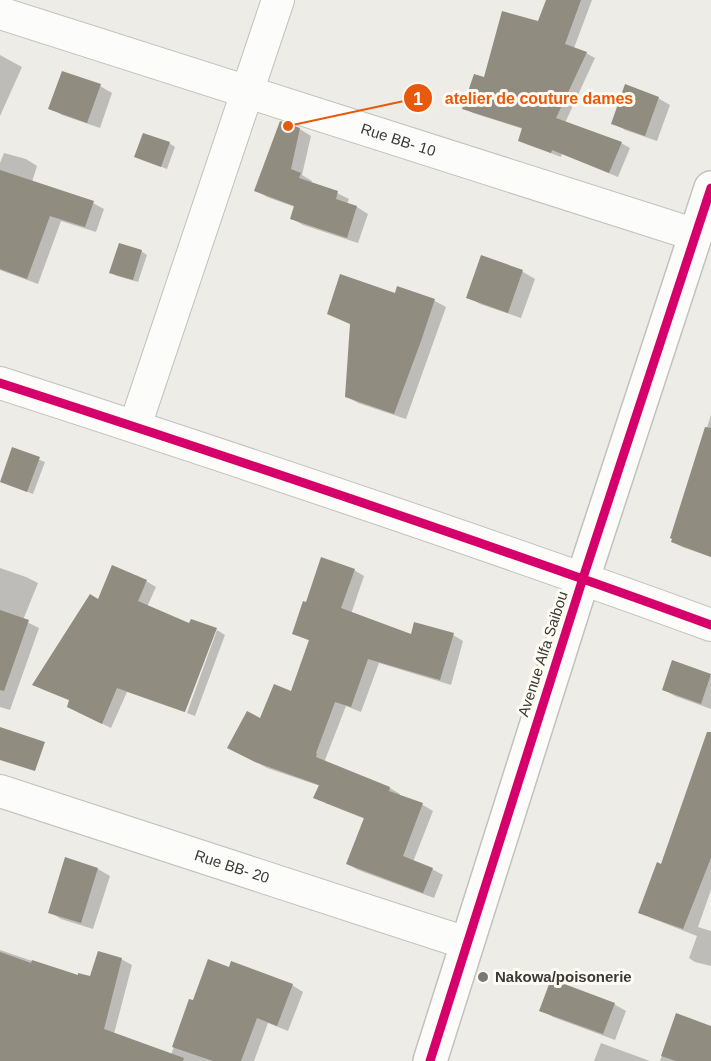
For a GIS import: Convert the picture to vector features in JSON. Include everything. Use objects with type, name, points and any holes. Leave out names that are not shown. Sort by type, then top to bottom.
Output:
[{"type":"street","points":[[135,426],[278,0]]},
{"type":"street","name":"Rue BB- 10","points":[[0,13],[696,235]]},
{"type":"street","name":"Avenue Alfa Saibou","points":[[430,1061],[583,578],[711,188]]},
{"type":"street","points":[[0,383],[135,426],[583,578],[711,625]]},
{"type":"street","name":"Rue BB- 20","points":[[0,791],[466,943]]},
{"type":"building","points":[[546,0],[581,0],[565,44],[587,52],[556,118],[622,142],[609,173],[552,150],[551,153],[518,141],[522,128],[462,109],[474,74],[484,77],[502,11],[538,21]]},
{"type":"building","points":[[62,71],[101,84],[87,123],[48,109]]},
{"type":"building","points":[[625,84],[659,97],[645,136],[611,124]]},
{"type":"building","points":[[280,121],[300,128],[291,169],[301,173],[299,178],[338,191],[336,199],[357,206],[347,238],[290,219],[294,206],[254,191]]},
{"type":"building","points":[[143,133],[170,142],[161,167],[134,157]]},
{"type":"building","points":[[0,170],[94,201],[85,227],[50,216],[27,279],[0,269]]},
{"type":"building","points":[[119,243],[142,250],[133,280],[109,273]]},
{"type":"building","points":[[481,255],[523,270],[508,313],[466,298]]},
{"type":"building","points":[[340,274],[395,293],[397,286],[435,299],[394,414],[345,397],[350,324],[327,314]]},
{"type":"building","points":[[705,427],[711,428],[711,557],[671,542],[670,538]]},
{"type":"building","points":[[12,447],[40,457],[27,492],[0,482]]},
{"type":"building","points":[[321,557],[355,569],[341,608],[411,634],[414,622],[454,633],[440,680],[368,659],[351,707],[335,702],[316,753],[316,757],[390,787],[389,791],[423,803],[403,856],[433,868],[423,893],[346,864],[364,818],[313,798],[319,785],[255,762],[227,748],[247,711],[260,718],[274,684],[291,691],[309,640],[292,634],[303,601],[306,602]]},
{"type":"building","points":[[112,565],[147,580],[138,601],[189,623],[191,619],[217,628],[185,712],[117,688],[102,724],[67,707],[69,700],[32,685],[90,594],[98,599]]},
{"type":"building","points":[[0,610],[29,620],[4,691],[0,690]]},
{"type":"building","points":[[672,660],[711,674],[701,704],[662,690]]},
{"type":"building","points":[[0,727],[45,742],[35,771],[0,760]]},
{"type":"building","points":[[707,732],[711,732],[711,858],[683,929],[638,913],[657,862],[661,864]]},
{"type":"building","points":[[65,857],[98,868],[81,923],[48,913]]},
{"type":"building","points":[[98,951],[122,958],[104,1029],[184,1058],[183,1061],[0,1061],[0,952],[31,963],[32,960],[78,975],[78,973],[90,976]]},
{"type":"building","points":[[208,959],[229,967],[231,961],[293,984],[277,1026],[257,1018],[241,1061],[213,1061],[172,1047],[189,999],[193,1000]]},
{"type":"building","points":[[551,979],[615,1003],[603,1034],[539,1011]]},
{"type":"building","points":[[676,1013],[711,1026],[711,1061],[676,1061],[661,1056]]},
{"type":"cycle path","points":[[430,1061],[583,578],[711,188]]},
{"type":"cycle path","points":[[0,383],[357,501],[711,625]]},
{"type":"place","name":"atelier de couture dames","points":[[288,126]]},
{"type":"place","name":"Nakowa/poisonerie","points":[[483,977]]}]
